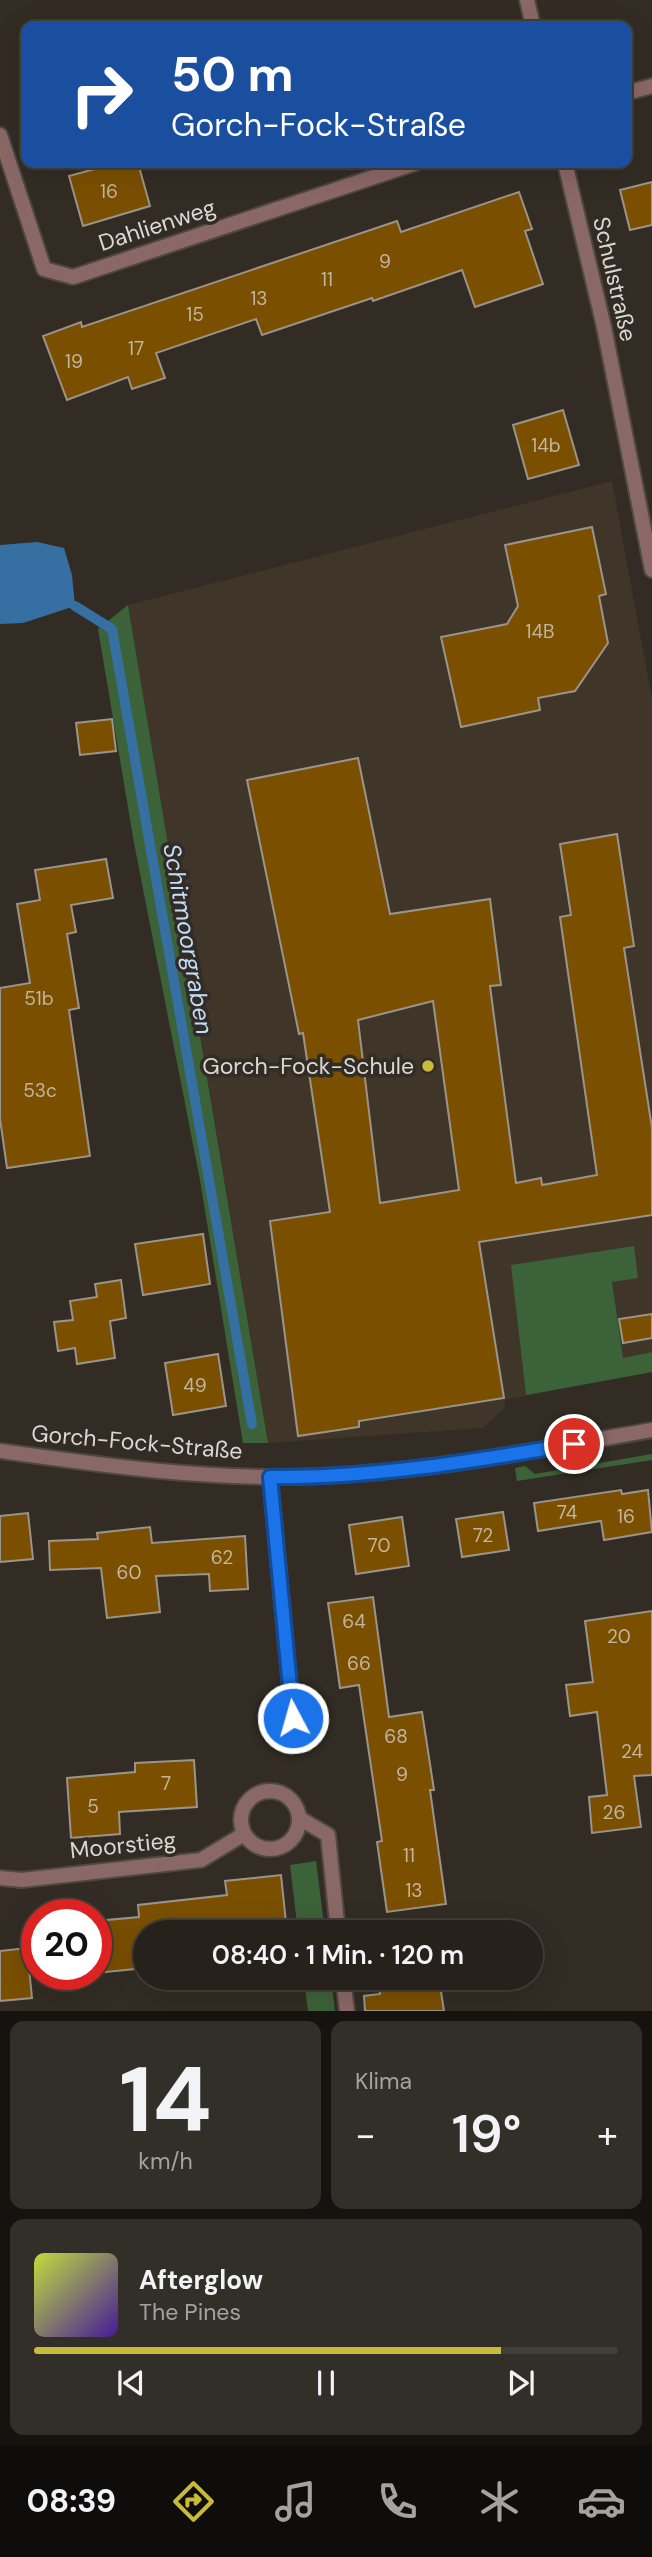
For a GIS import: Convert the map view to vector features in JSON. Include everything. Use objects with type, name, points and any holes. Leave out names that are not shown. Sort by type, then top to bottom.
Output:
[{"type":"street","points":[[527,0],[532,21]]},
{"type":"street","points":[[632,91],[652,86]]},
{"type":"street","name":"Dahlienweg","points":[[0,135],[44,269],[73,277],[401,168]]},
{"type":"street","name":"Schulstraße","points":[[566,168],[604,327],[652,570]]},
{"type":"street","name":"Gorch-Fock-Straße","points":[[0,1451],[168,1472],[270,1477],[323,1476],[484,1459],[652,1430]]},
{"type":"street","name":"Gorch-Fock-Straße","points":[[270,1477],[293,1718]]},
{"type":"street","points":[[267,1791],[285,1795],[297,1809],[299,1818],[295,1837],[278,1849],[269,1850],[250,1842],[241,1825],[245,1807],[250,1799],[267,1791]]},
{"type":"street","points":[[299,1818],[328,1835],[337,1920]]},
{"type":"street","name":"Moorstieg","points":[[0,1878],[22,1880],[201,1860],[244,1833]]},
{"type":"street","points":[[344,1990],[347,2011]]},
{"type":"shaded area","name":"Gorch-Fock-Schule","points":[[612,481],[652,699],[652,1372],[505,1400],[505,1407],[483,1428],[268,1443],[128,605]]},
{"type":"green space","points":[[128,605],[268,1443],[243,1443],[200,1180],[134,843],[98,629]]},
{"type":"green space","points":[[634,1246],[638,1278],[612,1282],[623,1358],[652,1352],[652,1372],[526,1395],[511,1265]]},
{"type":"green space","points":[[652,1454],[652,1460],[517,1481],[515,1468],[525,1466],[535,1474]]},
{"type":"green space","points":[[316,1861],[323,1920],[297,1920],[290,1865]]},
{"type":"green space","points":[[305,1990],[332,1990],[335,2011],[308,2011]]},
{"type":"water","points":[[37,542],[64,548],[72,575],[75,606],[23,623],[0,624],[0,545]]},
{"type":"building","points":[[99,168],[139,168],[150,206],[83,226],[69,176]]},
{"type":"building","points":[[652,182],[652,225],[630,230],[620,190]]},
{"type":"building","points":[[519,192],[532,229],[525,231],[543,284],[475,307],[462,270],[262,335],[256,319],[156,353],[165,378],[132,389],[128,377],[67,400],[43,336],[81,322],[82,327],[397,221],[401,232]]},
{"type":"building","points":[[563,410],[579,465],[528,479],[513,425]]},
{"type":"building","points":[[592,527],[606,594],[599,596],[608,643],[575,691],[538,698],[540,710],[461,727],[441,637],[507,624],[518,606],[505,545]]},
{"type":"building","points":[[112,719],[116,751],[80,755],[76,723]]},
{"type":"building","points":[[358,758],[390,914],[490,899],[501,985],[490,986],[516,1183],[541,1178],[542,1185],[597,1175],[560,917],[571,915],[560,844],[617,834],[634,946],[624,948],[652,1128],[652,1215],[479,1242],[504,1398],[359,1421],[359,1427],[298,1436],[270,1221],[330,1212],[303,1033],[299,1034],[247,780]],"holes":[[[433,1001],[459,1190],[380,1203],[358,1020]]]},
{"type":"building","points":[[106,859],[113,898],[71,905],[76,932],[67,934],[79,1008],[69,1010],[90,1156],[7,1168],[0,1119],[0,988],[30,983],[17,904],[40,900],[35,870]]},
{"type":"building","points":[[203,1234],[210,1284],[143,1295],[135,1244]]},
{"type":"building","points":[[121,1280],[126,1318],[110,1321],[115,1358],[77,1364],[75,1348],[58,1351],[54,1322],[73,1320],[70,1301],[97,1297],[95,1284]]},
{"type":"building","points":[[652,1314],[652,1338],[623,1343],[619,1319]]},
{"type":"building","points":[[218,1354],[226,1406],[173,1415],[165,1363]]},
{"type":"building","points":[[621,1490],[622,1494],[648,1490],[652,1532],[604,1540],[601,1521],[538,1531],[534,1503]]},
{"type":"building","points":[[503,1512],[509,1550],[462,1557],[456,1519]]},
{"type":"building","points":[[28,1513],[33,1559],[0,1562],[0,1516]]},
{"type":"building","points":[[402,1517],[409,1566],[356,1574],[349,1525]]},
{"type":"building","points":[[150,1527],[152,1543],[245,1536],[248,1589],[210,1591],[209,1574],[156,1576],[160,1612],[107,1618],[101,1568],[50,1570],[49,1541],[98,1539],[97,1533]]},
{"type":"building","points":[[373,1597],[389,1717],[422,1712],[434,1790],[430,1790],[446,1904],[387,1912],[377,1842],[382,1841],[359,1685],[340,1688],[328,1603]]},
{"type":"building","points":[[652,1611],[652,1775],[634,1776],[641,1827],[592,1833],[589,1797],[607,1795],[597,1712],[570,1716],[566,1685],[593,1682],[585,1621]]},
{"type":"building","points":[[194,1760],[197,1807],[119,1812],[120,1834],[71,1838],[67,1778],[135,1772],[135,1763]]},
{"type":"building","points":[[281,1875],[286,1920],[133,1920],[133,1969],[112,1971],[112,1920],[139,1917],[138,1905],[227,1895],[225,1881]]},
{"type":"building","points":[[21,1949],[21,1990],[31,1990],[32,1998],[0,2001],[0,1951]]},
{"type":"building","points":[[380,1990],[441,1990],[444,2011],[365,2011],[364,1996],[380,1994]]},
{"type":"waterway","name":"Schitmoorgraben","points":[[75,606],[112,629],[252,1424]]},
{"type":"place","name":"Gorch-Fock-Schule","points":[[428,1066]]},
{"type":"route","points":[[293,1718],[270,1477],[323,1476],[403,1469],[574,1444]]}]
